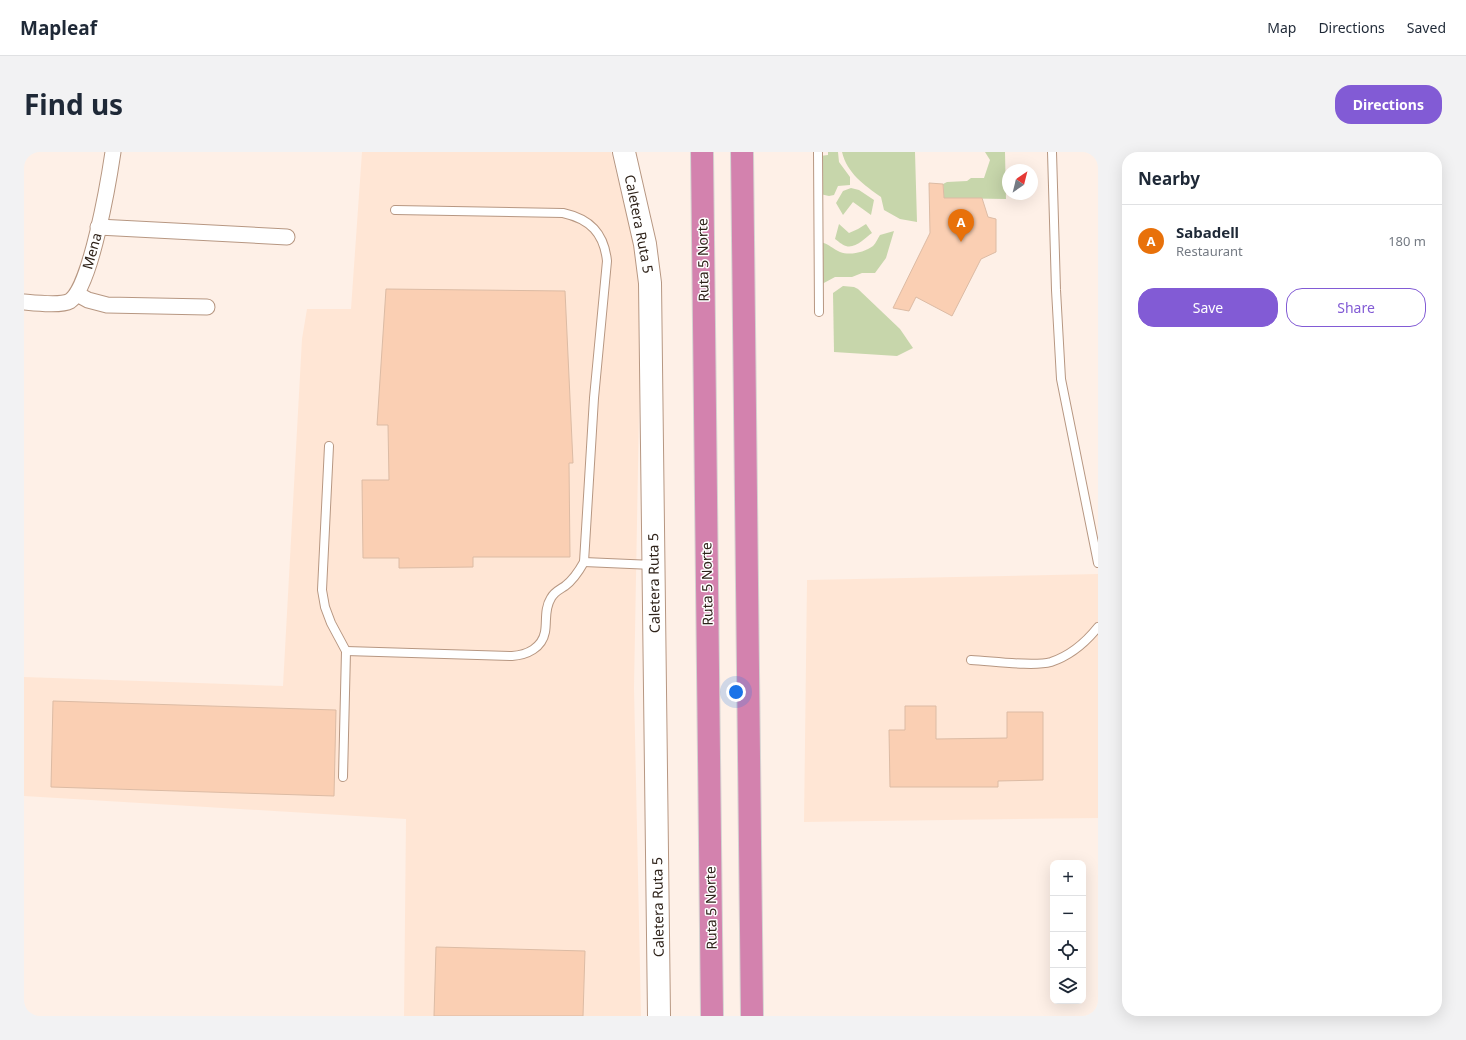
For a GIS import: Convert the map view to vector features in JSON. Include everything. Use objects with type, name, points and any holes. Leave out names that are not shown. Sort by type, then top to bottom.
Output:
[{"type":"highway","name":"Ruta 5 Norte","points":[[702,152],[712,1016]]},
{"type":"highway","points":[[742,152],[752,1016]]},
{"type":"street","name":"Mena","points":[[77,294],[87,270],[106,198],[113,152]]},
{"type":"street","name":"Caletera Ruta 5","points":[[624,152],[645,244],[650,283],[659,1016]]},
{"type":"street","points":[[98,227],[286,237]]},
{"type":"street","points":[[24,302],[56,303],[69,301],[77,294],[88,300],[107,305],[207,306]]},
{"type":"lane","points":[[818,152],[819,312]]},
{"type":"lane","points":[[1052,152],[1056,290],[1061,379],[1098,563]]},
{"type":"lane","points":[[346,651],[512,656],[527,654],[538,645],[545,633],[546,611],[550,599],[554,593],[573,579],[584,562],[594,398],[607,261],[603,243],[593,228],[584,220],[574,215],[563,213],[395,210]]},
{"type":"lane","points":[[329,446],[322,590],[325,607],[331,623],[346,651],[343,777]]},
{"type":"lane","points":[[584,562],[654,565]]},
{"type":"lane","points":[[971,660],[1027,664],[1050,662],[1066,656],[1091,636],[1098,627]]},
{"type":"shaded area","points":[[362,152],[611,152],[637,256],[641,302],[634,688],[641,1016],[404,1016],[406,819],[24,796],[24,677],[283,686],[302,339],[307,309],[351,309]]},
{"type":"shaded area","points":[[1098,574],[1098,818],[804,822],[807,580]]},
{"type":"green space","points":[[828,152],[838,152],[839,162],[850,177],[850,185],[838,186],[834,195],[829,196],[820,194],[820,156],[828,155]]},
{"type":"green space","points":[[842,152],[915,152],[917,222],[900,219],[884,210],[881,197],[857,178],[848,166]]},
{"type":"green space","points":[[985,152],[1005,152],[1005,164],[1002,164],[1002,199],[944,198],[943,184],[947,182],[967,181],[971,178],[984,178],[990,160]]},
{"type":"green space","points":[[851,188],[859,190],[874,200],[871,215],[853,202],[843,215],[836,203],[843,191]]},
{"type":"green space","points":[[839,224],[849,233],[866,224],[872,233],[856,245],[849,247],[835,239]]},
{"type":"green space","points":[[894,231],[886,258],[875,273],[862,273],[852,277],[835,277],[822,284],[821,242],[840,252],[848,254],[862,252],[873,246],[880,235]]},
{"type":"green space","points":[[843,286],[858,289],[900,329],[913,348],[897,356],[834,352],[833,293]]},
{"type":"building","points":[[929,183],[943,184],[944,198],[982,198],[988,217],[996,219],[996,252],[981,259],[952,316],[916,297],[909,311],[893,308],[930,233]]},
{"type":"building","points":[[386,289],[565,291],[573,463],[569,463],[570,557],[473,557],[473,567],[399,568],[399,558],[363,558],[362,480],[389,480],[388,425],[377,425]]},
{"type":"building","points":[[53,701],[336,710],[334,796],[51,787]]},
{"type":"building","points":[[905,706],[936,706],[936,739],[1007,738],[1007,712],[1043,712],[1043,780],[998,781],[998,787],[890,787],[889,730],[905,730]]},
{"type":"building","points":[[436,947],[585,951],[583,1016],[434,1016]]},
{"type":"place","name":"Sabadell","points":[[961,242]]}]
